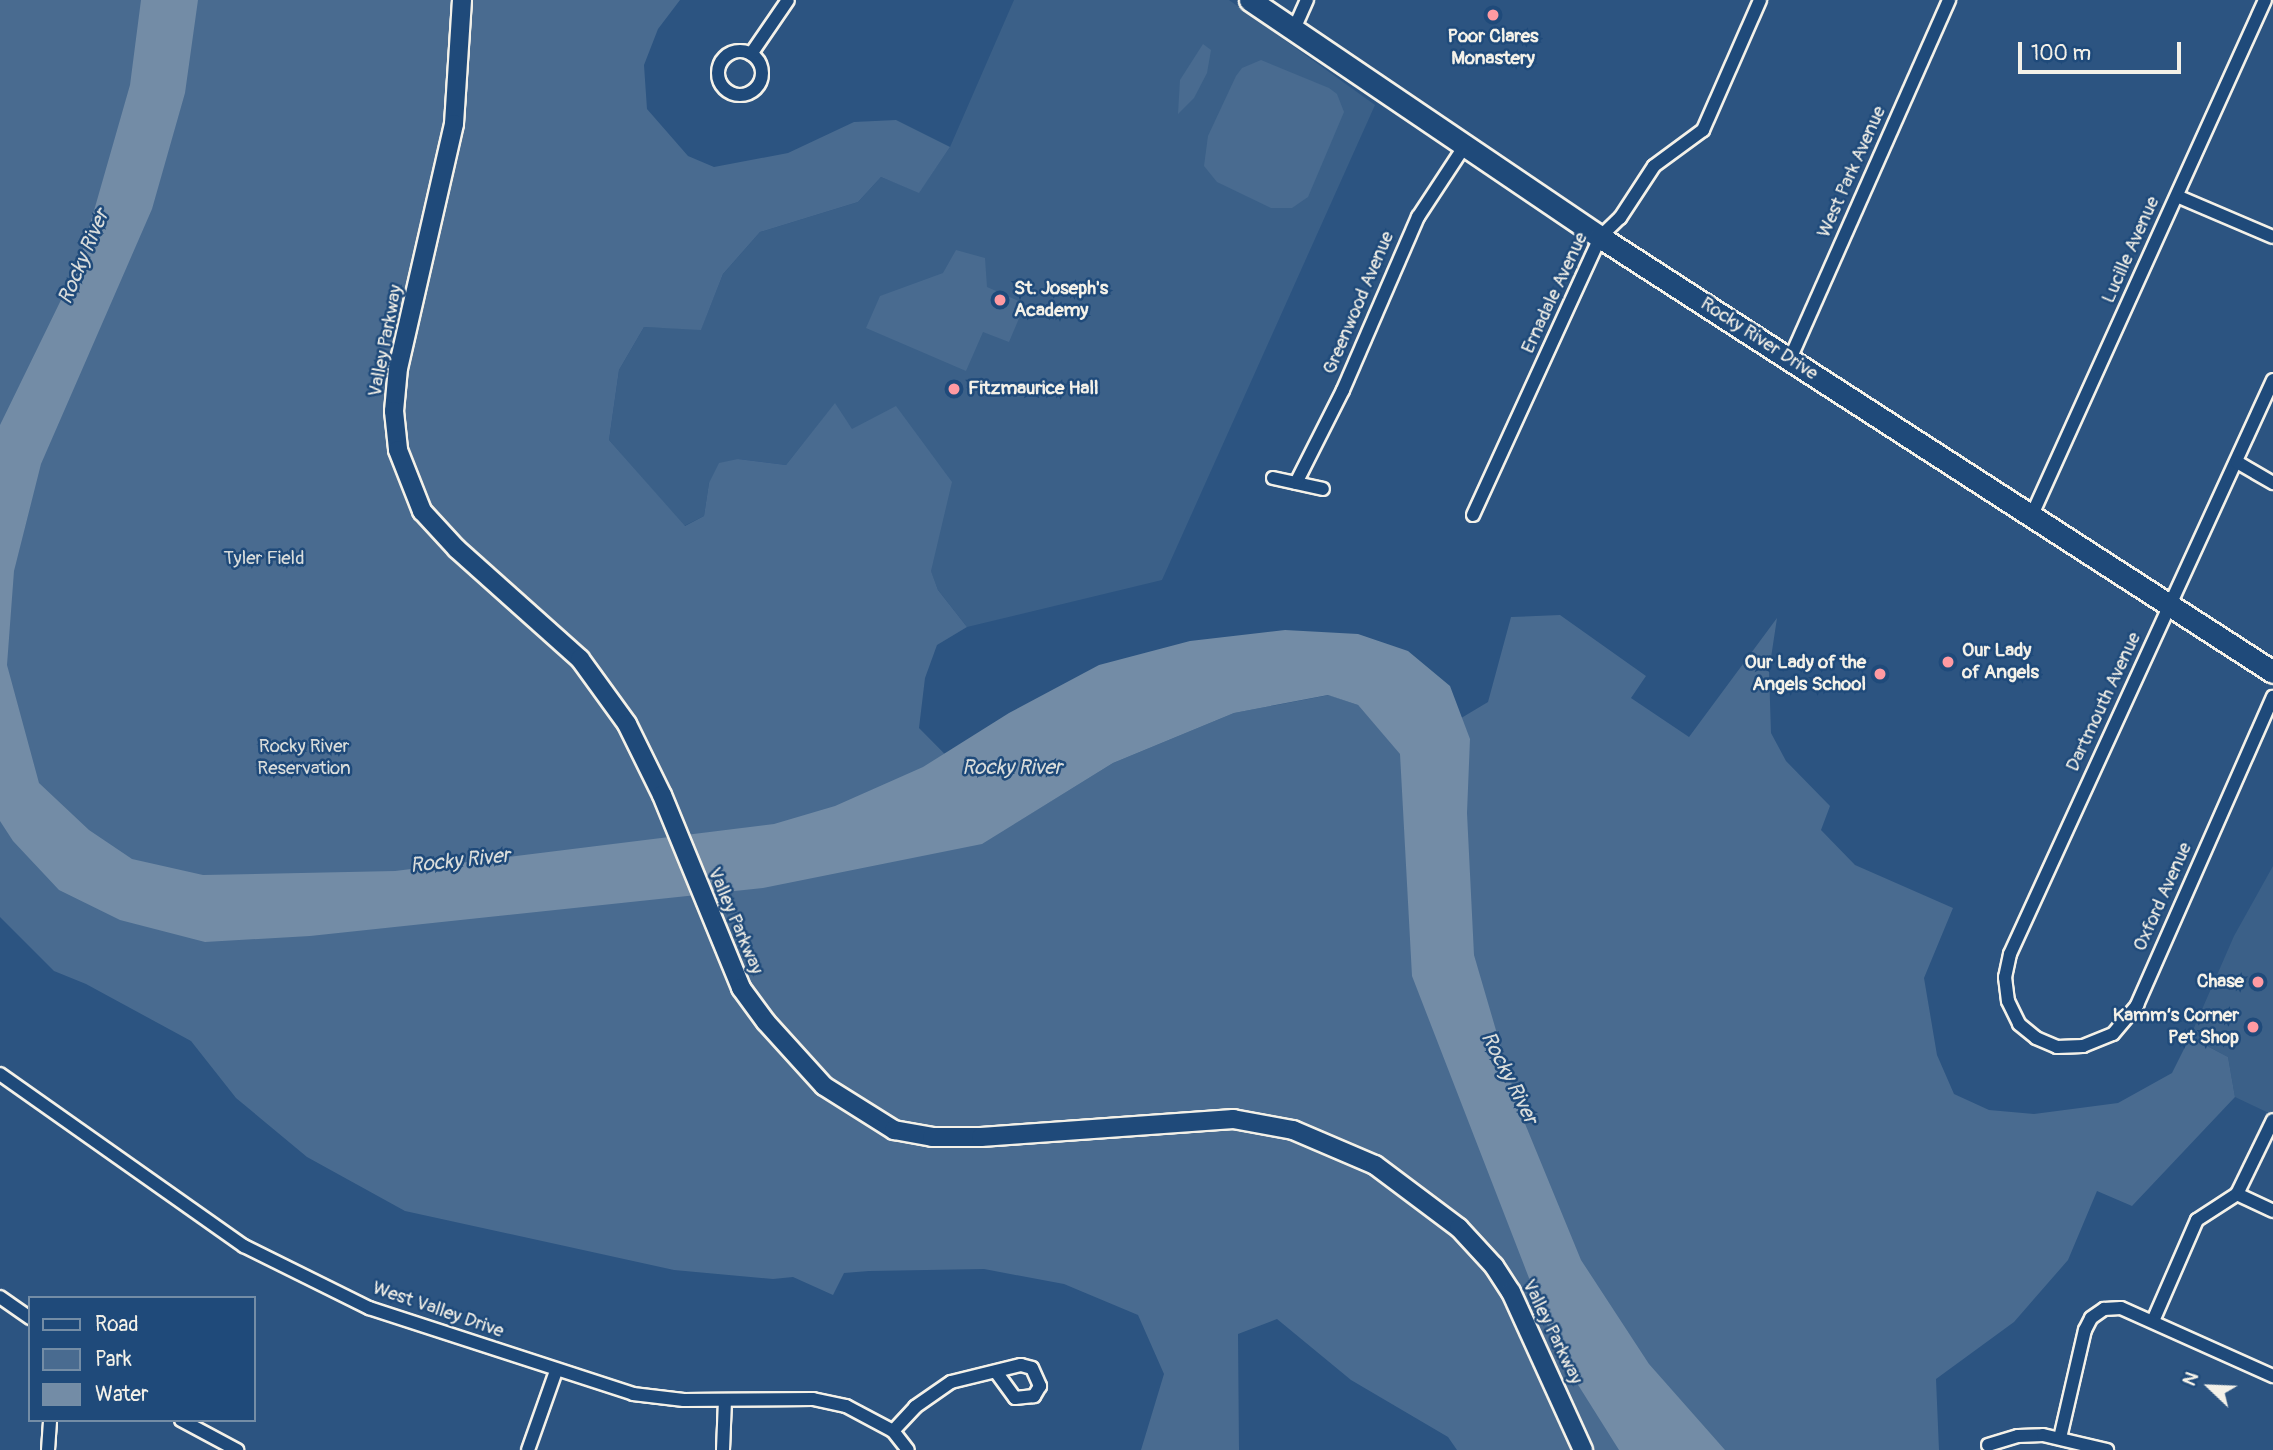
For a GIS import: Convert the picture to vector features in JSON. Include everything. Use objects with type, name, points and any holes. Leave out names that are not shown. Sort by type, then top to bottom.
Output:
[{"type":"main road","name":"Rocky River Drive","points":[[1250,0],[1600,237],[2273,672]]},
{"type":"street","name":"Valley Parkway","points":[[462,0],[454,124],[398,368],[394,411],[398,450],[422,510],[457,549],[580,659],[606,692],[662,795],[705,907],[741,988],[793,1057],[824,1086],[894,1130],[932,1137],[981,1137],[1233,1118],[1293,1130],[1375,1165],[1450,1221],[1494,1266],[1511,1292],[1583,1450]]},
{"type":"street","points":[[751,54],[788,0]]},
{"type":"street","points":[[1294,29],[1307,0]]},
{"type":"street","name":"Ernadale Avenue","points":[[1473,515],[1600,237],[1620,218],[1654,166],[1703,130],[1760,0]]},
{"type":"street","name":"West Park Avenue","points":[[1790,359],[1949,0]]},
{"type":"street","name":"Lucille Avenue","points":[[2031,517],[2265,0]]},
{"type":"street","name":"Greenwood Avenue","points":[[1296,483],[1343,390],[1408,238],[1466,144]]},
{"type":"street","points":[[2177,196],[2273,237]]},
{"type":"street","name":"Dartmouth Avenue","points":[[2036,1038],[2019,1024],[2008,1001],[2005,977],[2010,954],[2273,380]]},
{"type":"street","points":[[2237,462],[2273,483]]},
{"type":"street","points":[[1273,478],[1322,489]]},
{"type":"street","name":"Oxford Avenue","points":[[2036,1038],[2057,1047],[2083,1046],[2113,1034],[2137,1005],[2273,697]]},
{"type":"street","name":"West Valley Drive","points":[[0,1074],[279,1267],[369,1308],[633,1394],[725,1400],[813,1399],[846,1406],[893,1431],[908,1450]]},
{"type":"street","points":[[2153,1321],[2197,1220],[2236,1194],[2273,1120]]},
{"type":"street","points":[[2236,1194],[2273,1211]]},
{"type":"street","points":[[0,1297],[28,1317]]},
{"type":"street","points":[[2060,1438],[2091,1318],[2105,1309],[2121,1308],[2273,1376]]},
{"type":"street","points":[[528,1450],[556,1371]]},
{"type":"street","points":[[893,1431],[935,1390],[951,1382],[996,1372]]},
{"type":"street","points":[[723,1450],[725,1400]]},
{"type":"street","points":[[48,1450],[50,1422]]},
{"type":"street","points":[[185,1422],[237,1450]]},
{"type":"street","points":[[1988,1445],[2018,1436],[2060,1438],[2106,1450]]},
{"type":"shaded area","name":"St. Joseph's Academy","points":[[1014,0],[1229,0],[1375,105],[1162,580],[967,627],[938,590],[915,530],[835,404],[786,465],[738,459],[709,483],[704,516],[684,526],[609,440],[619,370],[644,327],[701,329],[723,274],[760,232],[858,202],[881,177],[919,192],[950,147]]},
{"type":"shaded area","points":[[2273,866],[2273,1115],[2235,1097],[2228,1057],[2190,1037],[2234,936]]},
{"type":"green space","name":"Rocky River Reservation","points":[[0,0],[680,0],[658,29],[644,65],[647,109],[688,156],[714,167],[788,153],[854,122],[896,120],[950,147],[919,193],[881,177],[858,202],[760,232],[723,274],[701,330],[644,327],[619,370],[609,440],[685,526],[704,516],[709,483],[719,463],[738,459],[786,465],[835,403],[852,429],[896,406],[952,482],[931,571],[938,590],[967,627],[937,645],[925,678],[919,728],[1014,824],[1113,763],[1234,713],[1329,695],[1358,705],[1401,754],[1488,702],[1511,617],[1560,615],[1646,676],[1631,698],[1689,737],[1777,618],[1769,671],[1771,733],[1786,761],[1830,806],[1821,830],[1855,865],[1953,908],[1924,978],[1937,1055],[1954,1094],[1989,1110],[2034,1114],[2118,1103],[2172,1073],[2190,1037],[2228,1057],[2235,1097],[2132,1206],[2097,1191],[2068,1260],[2014,1322],[1936,1379],[1939,1450],[1457,1450],[1448,1437],[1351,1380],[1277,1319],[1238,1334],[1239,1450],[1141,1450],[1164,1374],[1138,1315],[1064,1284],[984,1269],[869,1271],[844,1273],[833,1295],[793,1277],[773,1279],[674,1270],[405,1211],[307,1157],[236,1098],[191,1041],[86,984],[54,971],[0,917]]},
{"type":"green space","points":[[1203,44],[1211,50],[1207,73],[1194,98],[1178,114],[1180,80]]},
{"type":"green space","points":[[1261,60],[1329,88],[1337,94],[1344,112],[1308,197],[1292,208],[1271,208],[1217,182],[1204,166],[1208,136],[1236,76],[1242,68]]},
{"type":"green space","points":[[956,250],[985,258],[987,287],[1025,304],[1009,342],[983,332],[966,371],[866,328],[880,296],[943,273]]},
{"type":"water","name":"Rocky River","points":[[141,0],[198,0],[185,93],[152,209],[41,464],[14,571],[7,665],[39,783],[89,830],[132,859],[203,875],[395,871],[774,824],[835,806],[923,767],[1009,713],[1099,665],[1190,641],[1285,630],[1358,634],[1408,651],[1450,686],[1470,739],[1467,813],[1474,955],[1519,1109],[1581,1260],[1649,1364],[1725,1450],[1619,1450],[1558,1353],[1412,976],[1400,754],[1358,705],[1328,695],[1234,713],[1113,763],[982,844],[763,888],[310,936],[205,942],[120,920],[59,890],[13,841],[0,821],[0,425],[79,263],[130,85]]},
{"type":"place","name":"Poor Clares Monastery","points":[[1493,15]]},
{"type":"place","name":"St. Joseph's Academy","points":[[1000,300]]},
{"type":"place","name":"Fitzmaurice Hall","points":[[954,389]]},
{"type":"place","name":"Our Lady of Angels","points":[[1948,662]]},
{"type":"place","name":"Our Lady of the Angels School","points":[[1880,674]]},
{"type":"place","name":"Chase","points":[[2258,982]]},
{"type":"place","name":"Kamm’s Corner Pet Shop","points":[[2253,1027]]},
{"type":"park label","name":"Tyler Field","points":[[264,559]]}]
